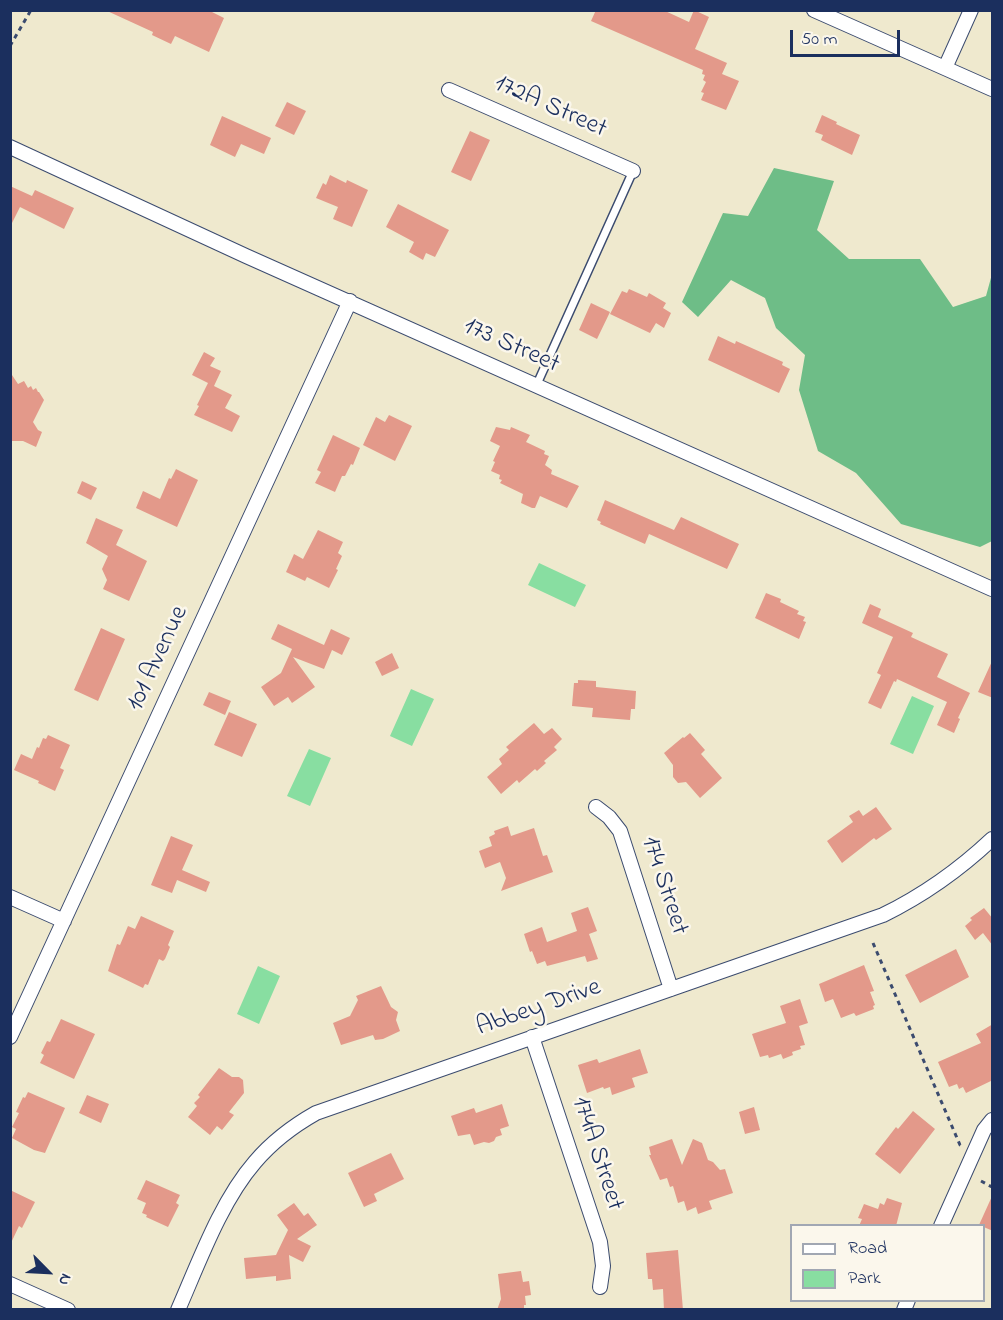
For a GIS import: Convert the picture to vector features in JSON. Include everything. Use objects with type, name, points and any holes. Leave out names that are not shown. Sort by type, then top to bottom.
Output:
[{"type":"street","points":[[814,10],[993,89]]},
{"type":"street","points":[[945,68],[971,10]]},
{"type":"street","name":"172A Street","points":[[449,90],[633,171]]},
{"type":"street","name":"173 Street","points":[[10,147],[246,256],[993,589]]},
{"type":"street","name":"101 Avenue","points":[[10,1036],[350,301]]},
{"type":"street","name":"174 Street","points":[[596,807],[609,817],[620,831],[671,989]]},
{"type":"street","name":"Abbey Drive","points":[[178,1310],[228,1200],[255,1162],[294,1126],[316,1113],[339,1103],[883,915],[940,882],[993,839]]},
{"type":"street","points":[[10,897],[64,921]]},
{"type":"street","name":"174A Street","points":[[532,1037],[600,1242],[603,1266],[600,1287]]},
{"type":"street","points":[[942,1224],[984,1130],[993,1120]]},
{"type":"street","points":[[10,1284],[68,1310]]},
{"type":"lane","points":[[537,384],[633,171]]},
{"type":"path","points":[[10,46],[31,10]]},
{"type":"path","points":[[873,943],[963,1147]]},
{"type":"path","points":[[981,1181],[993,1187]]},
{"type":"green space","points":[[774,168],[834,181],[817,230],[849,259],[920,259],[953,307],[986,296],[992,274],[992,541],[980,547],[901,524],[856,473],[818,451],[799,390],[805,355],[776,328],[765,298],[731,280],[698,317],[682,302],[723,213],[748,216]]},
{"type":"green space","points":[[539,563],[586,585],[575,607],[528,585]]},
{"type":"green space","points":[[411,689],[434,699],[412,746],[390,736]]},
{"type":"green space","points":[[912,696],[934,706],[913,754],[890,744]]},
{"type":"green space","points":[[309,749],[331,758],[310,806],[287,796]]},
{"type":"green space","points":[[258,966],[280,976],[259,1024],[237,1014]]},
{"type":"building","points":[[105,10],[208,10],[224,18],[209,52],[175,36],[171,44],[152,35],[153,32]]},
{"type":"building","points":[[596,10],[663,10],[689,22],[694,10],[709,17],[695,49],[727,63],[722,74],[739,81],[726,110],[701,100],[704,93],[701,92],[706,82],[703,80],[705,75],[702,74],[703,70],[591,21]]},
{"type":"building","points":[[287,102],[306,111],[294,135],[275,126]]},
{"type":"building","points":[[822,115],[860,135],[852,155],[821,140],[823,135],[815,132]]},
{"type":"building","points":[[222,116],[271,138],[264,154],[241,144],[235,157],[210,145]]},
{"type":"building","points":[[470,131],[490,140],[471,181],[451,172]]},
{"type":"building","points":[[330,175],[368,190],[352,227],[333,219],[338,207],[316,198],[323,183],[326,185]]},
{"type":"building","points":[[10,186],[32,196],[35,190],[74,208],[64,229],[20,207],[10,227]]},
{"type":"building","points":[[398,204],[449,230],[435,257],[426,253],[423,260],[409,252],[414,242],[386,227]]},
{"type":"building","points":[[629,289],[647,297],[649,293],[666,303],[663,308],[671,313],[664,328],[656,323],[650,333],[610,314],[622,291],[627,293]]},
{"type":"building","points":[[591,303],[610,312],[597,339],[579,330]]},
{"type":"building","points":[[718,336],[735,344],[736,341],[783,362],[782,365],[790,369],[779,393],[708,360]]},
{"type":"building","points":[[204,352],[215,358],[210,366],[221,371],[214,386],[232,395],[225,408],[240,416],[232,432],[194,415],[208,383],[192,375]]},
{"type":"building","points":[[10,372],[18,384],[24,381],[28,388],[31,386],[33,390],[36,388],[44,400],[33,422],[42,432],[36,447],[23,441],[10,441]]},
{"type":"building","points":[[389,415],[412,426],[395,461],[363,445],[376,417],[385,422]]},
{"type":"building","points":[[496,427],[510,430],[511,427],[530,435],[526,442],[545,451],[544,454],[549,456],[545,465],[552,470],[551,474],[579,486],[567,508],[540,496],[535,508],[532,508],[521,503],[523,494],[500,483],[502,480],[499,479],[500,475],[491,471],[500,446],[490,441]]},
{"type":"building","points":[[333,435],[360,448],[353,465],[351,464],[345,476],[342,476],[335,492],[315,483],[321,472],[317,470]]},
{"type":"building","points":[[176,469],[198,480],[177,527],[136,508],[143,491],[160,499],[169,478],[171,479]]},
{"type":"building","points":[[82,481],[97,488],[91,500],[77,493]]},
{"type":"building","points":[[605,500],[674,530],[681,517],[739,544],[727,569],[649,534],[645,544],[600,524],[601,522],[597,520]]},
{"type":"building","points":[[96,518],[123,530],[116,545],[147,561],[129,601],[103,589],[107,580],[102,569],[108,556],[86,543]]},
{"type":"building","points":[[318,530],[343,542],[338,553],[342,556],[336,569],[338,570],[329,588],[307,577],[305,581],[286,572],[294,554],[303,559]]},
{"type":"building","points":[[766,593],[781,599],[780,602],[799,611],[797,614],[805,617],[803,621],[806,622],[799,639],[755,618]]},
{"type":"building","points":[[870,604],[881,609],[878,617],[913,633],[911,637],[948,654],[937,677],[970,693],[958,718],[960,719],[954,733],[937,725],[947,702],[897,679],[881,709],[868,703],[881,675],[877,673],[893,637],[862,623]]},
{"type":"building","points":[[278,624],[324,645],[331,629],[350,638],[342,655],[332,650],[324,669],[293,657],[315,687],[292,703],[288,697],[274,706],[261,687],[281,673],[292,649],[271,639]]},
{"type":"building","points":[[101,628],[125,639],[98,701],[74,690]]},
{"type":"building","points":[[392,653],[399,668],[382,676],[375,662]]},
{"type":"building","points":[[993,659],[993,698],[978,692]]},
{"type":"building","points":[[578,680],[596,681],[596,687],[636,691],[635,709],[631,709],[630,720],[592,717],[593,708],[572,706],[574,683],[578,683]]},
{"type":"building","points":[[209,692],[231,701],[225,715],[203,705]]},
{"type":"building","points":[[229,712],[257,724],[242,757],[214,745]]},
{"type":"building","points":[[534,723],[544,734],[552,728],[562,739],[554,747],[557,750],[544,761],[546,763],[537,771],[535,769],[519,783],[517,780],[501,794],[487,777],[502,764],[499,759],[509,750],[506,747]]},
{"type":"building","points":[[690,733],[705,750],[701,754],[722,778],[700,798],[686,782],[678,783],[673,777],[673,765],[664,753]]},
{"type":"building","points":[[48,735],[70,745],[60,768],[64,770],[55,791],[14,770],[21,754],[32,759],[43,738],[46,739]]},
{"type":"building","points":[[876,807],[892,829],[876,840],[874,838],[842,863],[827,841],[853,822],[849,816],[859,810],[863,816]]},
{"type":"building","points":[[508,826],[511,836],[534,828],[543,856],[547,855],[553,872],[501,891],[506,878],[500,862],[485,868],[479,851],[492,846],[489,837],[495,834],[494,831]]},
{"type":"building","points":[[171,836],[193,845],[182,870],[210,882],[206,892],[177,880],[172,893],[151,885]]},
{"type":"building","points":[[588,907],[597,931],[589,934],[598,959],[587,962],[585,956],[547,966],[545,961],[537,964],[524,934],[542,927],[547,942],[577,931],[571,913]]},
{"type":"building","points":[[984,908],[993,919],[993,946],[983,933],[975,940],[965,926],[972,920],[970,918]]},
{"type":"building","points":[[141,916],[174,931],[165,959],[163,961],[159,959],[148,985],[145,984],[143,988],[108,971],[117,944],[120,945],[128,926],[135,929]]},
{"type":"building","points":[[956,949],[969,977],[920,1003],[905,975]]},
{"type":"building","points":[[864,965],[874,991],[870,992],[875,1005],[874,1009],[856,1016],[854,1013],[841,1018],[833,999],[825,1002],[819,984]]},
{"type":"building","points":[[381,986],[391,1007],[398,1012],[396,1020],[400,1031],[383,1039],[375,1040],[373,1035],[341,1045],[333,1023],[350,1016],[358,1000],[356,996]]},
{"type":"building","points":[[800,999],[808,1023],[799,1026],[805,1045],[792,1052],[793,1055],[783,1059],[781,1054],[769,1058],[768,1055],[760,1057],[752,1034],[786,1023],[780,1006]]},
{"type":"building","points":[[61,1019],[95,1034],[74,1079],[40,1063],[44,1055],[41,1053],[47,1041],[50,1042]]},
{"type":"building","points":[[993,1024],[993,1080],[966,1093],[963,1087],[959,1089],[957,1084],[949,1087],[938,1062],[981,1043],[976,1034]]},
{"type":"building","points":[[640,1049],[648,1073],[632,1078],[635,1087],[612,1095],[610,1087],[587,1093],[578,1065],[597,1059],[599,1063]]},
{"type":"building","points":[[219,1068],[232,1077],[239,1077],[243,1080],[244,1093],[229,1112],[234,1115],[222,1130],[217,1126],[210,1135],[188,1117],[197,1106],[194,1103],[200,1097],[198,1095]]},
{"type":"building","points":[[28,1092],[65,1108],[45,1153],[34,1150],[12,1138],[16,1129],[12,1127],[19,1113],[16,1112]]},
{"type":"building","points":[[87,1095],[109,1104],[101,1123],[79,1113]]},
{"type":"building","points":[[502,1104],[509,1126],[500,1129],[502,1135],[496,1137],[494,1141],[474,1145],[470,1134],[458,1136],[451,1116],[474,1108],[476,1113]]},
{"type":"building","points":[[754,1107],[760,1130],[745,1134],[739,1112]]},
{"type":"building","points":[[913,1111],[935,1129],[900,1174],[875,1154],[896,1127],[898,1129]]},
{"type":"building","points":[[672,1139],[682,1165],[693,1139],[702,1143],[708,1160],[720,1170],[725,1169],[733,1193],[709,1201],[712,1209],[698,1214],[696,1207],[687,1211],[684,1201],[678,1203],[673,1186],[670,1187],[667,1178],[660,1180],[649,1155],[651,1155],[649,1147]]},
{"type":"building","points":[[391,1153],[404,1179],[374,1194],[377,1201],[364,1207],[348,1173]]},
{"type":"building","points":[[146,1180],[180,1195],[176,1203],[179,1205],[168,1227],[142,1213],[146,1203],[137,1199]]},
{"type":"building","points":[[10,1190],[35,1202],[22,1228],[19,1226],[10,1245]]},
{"type":"building","points":[[993,1194],[993,1231],[985,1228],[985,1224],[979,1224]]},
{"type":"building","points":[[887,1198],[902,1203],[897,1224],[860,1224],[862,1219],[858,1218],[864,1204],[878,1209],[880,1203],[884,1205]]},
{"type":"building","points":[[294,1203],[304,1216],[308,1213],[317,1225],[297,1239],[311,1246],[303,1262],[289,1255],[291,1279],[276,1281],[276,1276],[246,1279],[244,1258],[276,1255],[288,1230],[277,1215]]},
{"type":"building","points":[[678,1250],[683,1310],[664,1310],[663,1289],[653,1290],[652,1279],[648,1279],[646,1253]]},
{"type":"building","points":[[521,1271],[523,1282],[529,1281],[531,1295],[525,1296],[524,1310],[497,1310],[501,1299],[498,1274]]}]
